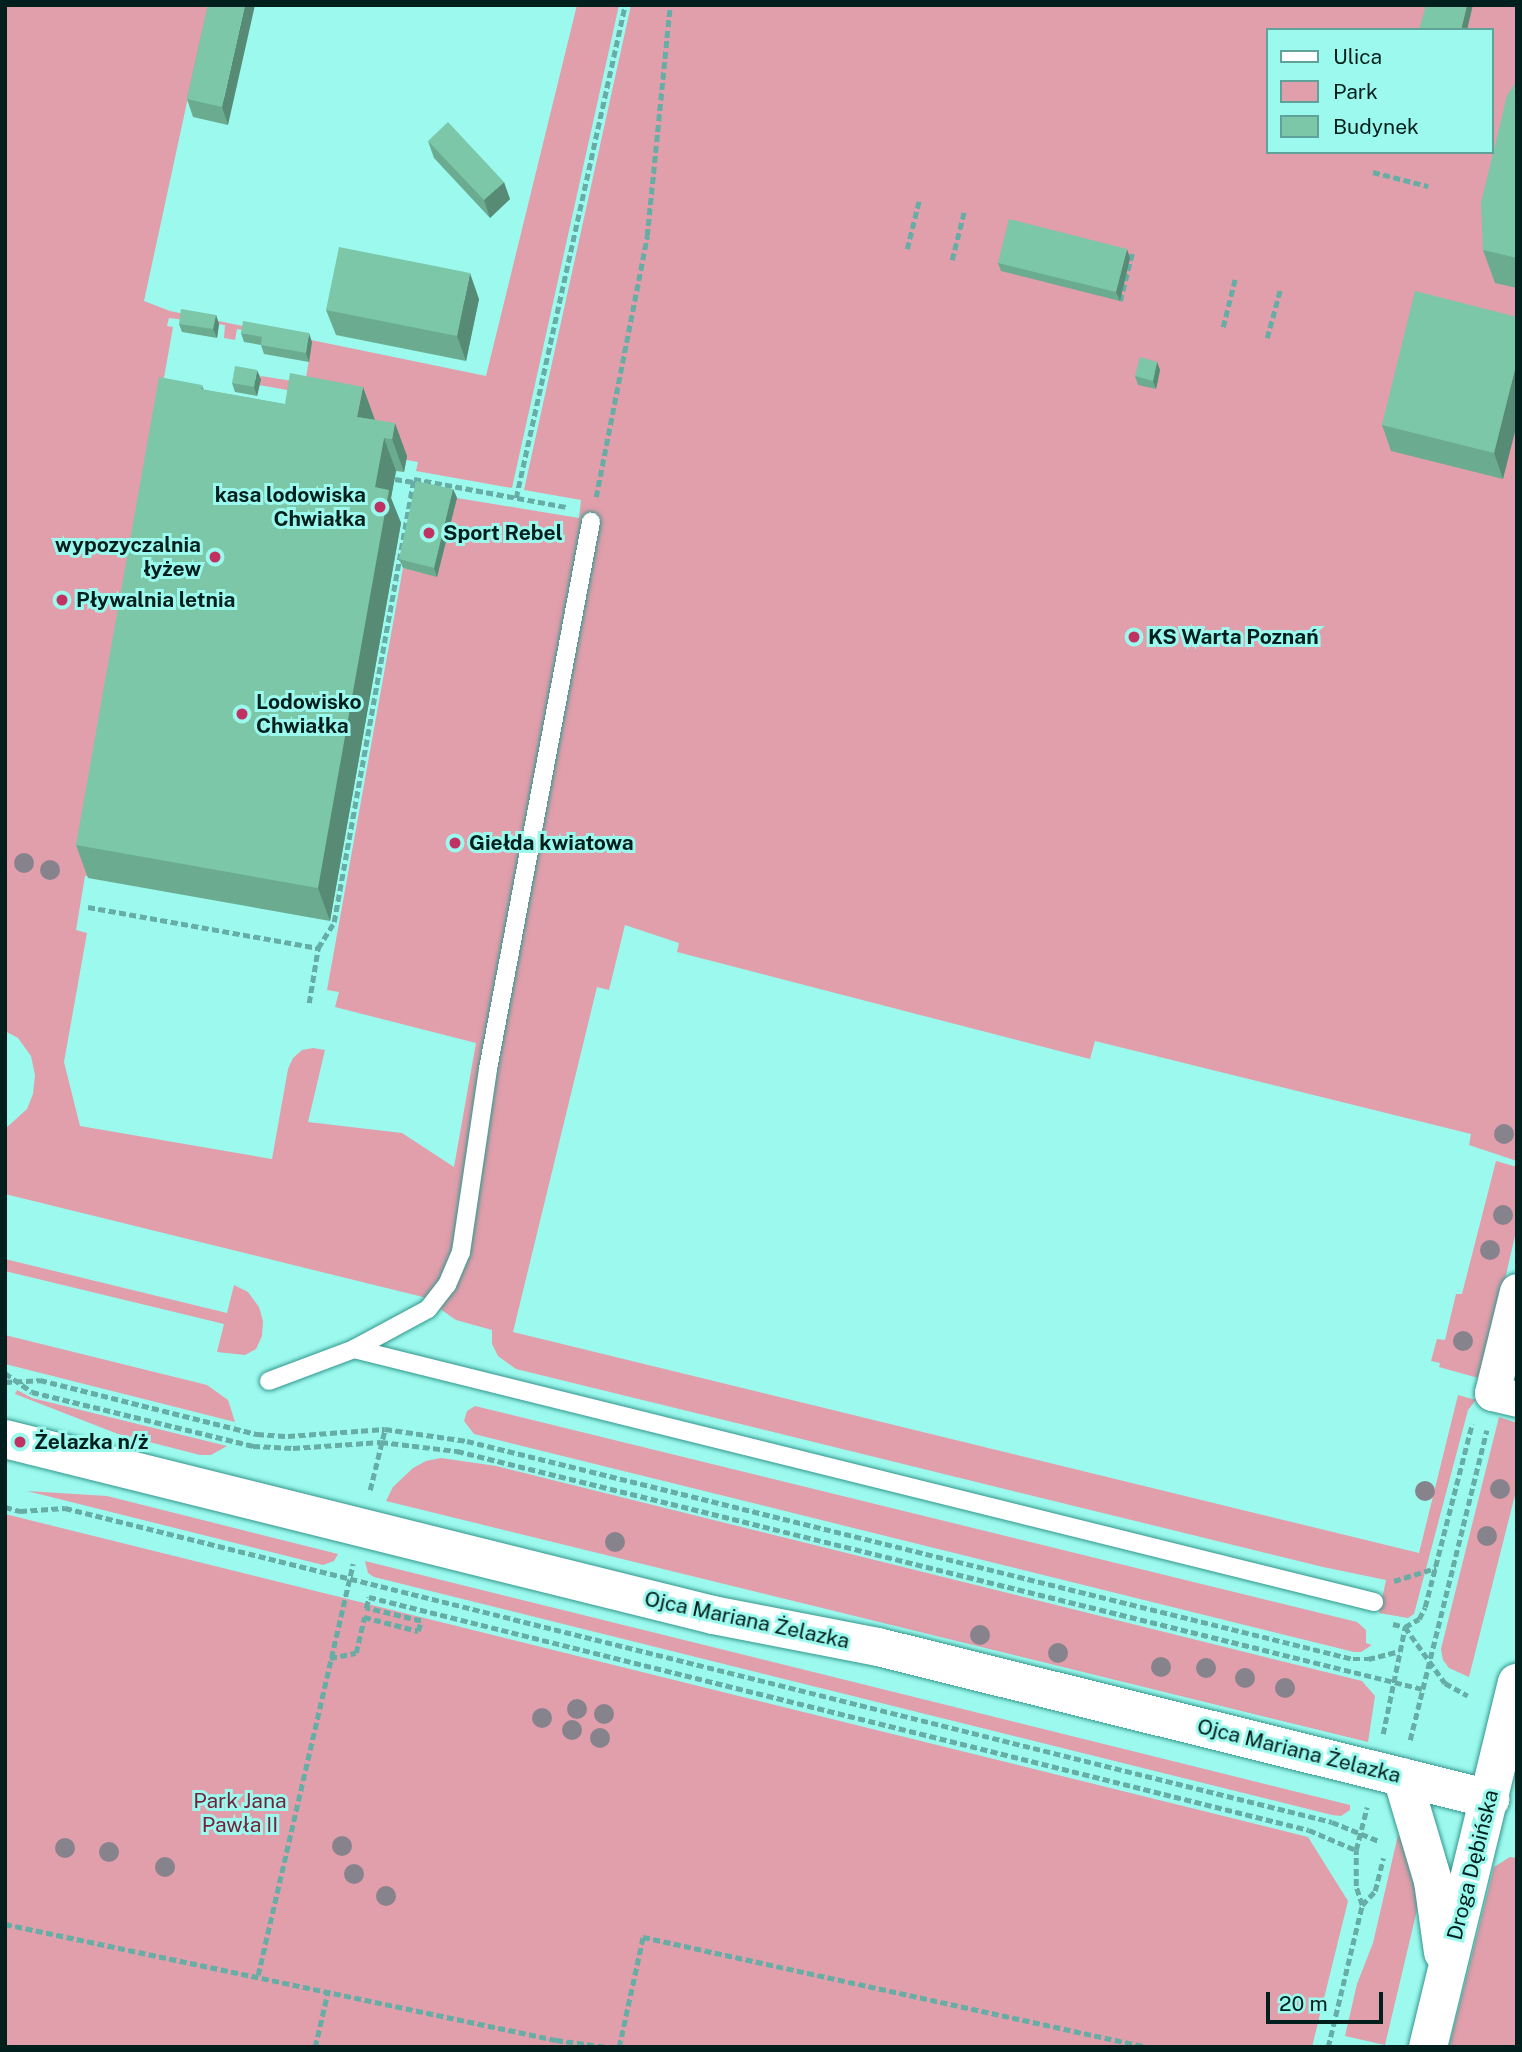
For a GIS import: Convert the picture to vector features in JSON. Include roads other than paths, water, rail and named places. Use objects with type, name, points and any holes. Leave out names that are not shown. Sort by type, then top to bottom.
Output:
[{"type":"street","points":[[1504,1396],[1517,1291]]},
{"type":"street","name":"Ojca Mariana Żelazka","points":[[5,1438],[713,1615],[878,1647],[1490,1799]]},
{"type":"street","name":"Droga Dębińska","points":[[1428,2047],[1517,1683]]},
{"type":"street","points":[[1389,1774],[1433,1881],[1446,1972]]},
{"type":"lane","points":[[269,1381],[354,1349],[428,1309],[447,1285],[461,1252],[485,1089],[591,522]]},
{"type":"lane","points":[[354,1349],[1374,1602]]},
{"type":"place","name":"kasa lodowiska Chwiałka","points":[[380,507]]},
{"type":"place","name":"Sport Rebel","points":[[429,533]]},
{"type":"place","name":"wypozyczalnia łyżew","points":[[215,557]]},
{"type":"place","name":"Pływalnia letnia","points":[[62,600]]},
{"type":"place","name":"KS Warta Poznań","points":[[1134,637]]},
{"type":"place","name":"Lodowisko Chwiałka","points":[[242,714]]},
{"type":"place","name":"Giełda kwiatowa","points":[[455,843]]},
{"type":"place","name":"Żelazka n/ż","points":[[20,1442]]},
{"type":"park label","name":"Park Jana Pawła II","points":[[240,1813]]}]
